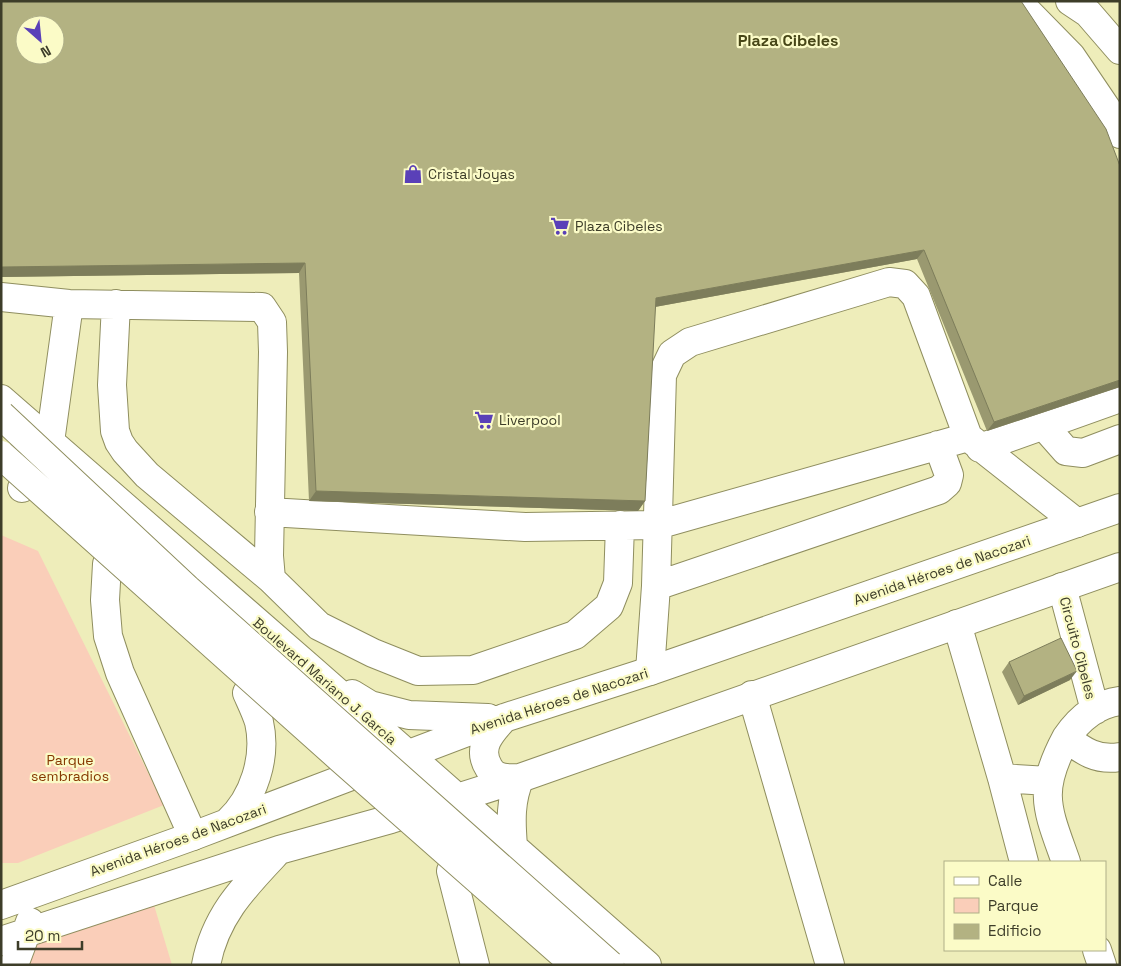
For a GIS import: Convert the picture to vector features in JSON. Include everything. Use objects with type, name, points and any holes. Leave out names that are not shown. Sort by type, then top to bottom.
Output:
[{"type":"main road","points":[[1017,1],[1071,56],[1115,122],[1120,134]]},
{"type":"main road","points":[[1070,1],[1088,13],[1120,50]]},
{"type":"main road","points":[[650,671],[656,586],[662,375],[672,354],[690,342],[890,282],[905,284],[916,296],[974,442],[1077,523]]},
{"type":"main road","points":[[1,297],[68,304],[262,307],[272,322],[273,386],[269,512],[271,579]]},
{"type":"main road","points":[[22,488],[50,442],[68,304]]},
{"type":"main road","points":[[116,304],[112,385],[115,431],[118,442],[147,475],[271,579],[319,626],[373,653],[418,671],[473,670],[575,635],[609,606],[618,582],[620,525]]},
{"type":"main road","points":[[269,512],[525,527],[657,525],[938,445],[974,442],[1043,425],[1120,398]]},
{"type":"main road","name":"Boulevard Mariano J. García","points":[[1,399],[647,965]]},
{"type":"main road","points":[[1,415],[187,589],[610,965]]},
{"type":"main road","points":[[1043,425],[1066,451],[1084,453],[1120,439]]},
{"type":"main road","points":[[656,586],[939,490],[947,483],[949,476],[938,445]]},
{"type":"main road","points":[[1,455],[575,965]]},
{"type":"main road","points":[[1,470],[107,564],[247,693],[557,965]]},
{"type":"main road","name":"Avenida Héroes de Nacozari","points":[[4,903],[193,836],[504,718],[650,671],[1120,508]]},
{"type":"main road","points":[[107,564],[105,600],[108,636],[120,674],[193,836]]},
{"type":"main road","points":[[13,953],[279,850],[391,819],[520,778],[1062,587],[1119,572]]},
{"type":"main road","name":"Circuito Cibeles","points":[[1062,587],[1107,705]]},
{"type":"main road","points":[[957,624],[1002,778],[1024,861]]},
{"type":"main road","points":[[312,670],[370,705],[409,715],[455,718],[504,718]]},
{"type":"main road","points":[[228,822],[238,812],[254,785],[261,754],[259,722],[247,693]]},
{"type":"main road","points":[[752,695],[830,965]]},
{"type":"main road","points":[[1066,861],[1049,812],[1048,781],[1052,767],[1074,726],[1107,705]]},
{"type":"main road","points":[[504,718],[490,733],[485,743],[484,756],[492,773],[502,778],[520,778]]},
{"type":"main road","points":[[1066,738],[1083,752],[1096,757],[1110,759],[1120,757]]},
{"type":"main road","points":[[513,846],[511,818],[514,792],[520,778]]},
{"type":"main road","points":[[1002,778],[1048,781]]},
{"type":"main road","points":[[206,965],[208,949],[221,919],[243,888],[279,850]]},
{"type":"main road","points":[[451,871],[475,965]]},
{"type":"main road","points":[[13,953],[43,890]]},
{"type":"main road","points":[[1097,951],[1102,965]]},
{"type":"green space","name":"Parque sembradios","points":[[1,535],[38,551],[164,805],[18,863],[1,863]]},
{"type":"green space","points":[[154,905],[172,965],[26,965],[39,938]]},
{"type":"building","name":"Plaza Cibeles","points":[[1,1],[1021,1],[1106,129],[1120,166],[1120,380],[994,422],[924,250],[656,298],[645,501],[316,491],[305,263],[1,267]]},
{"type":"building","points":[[1061,638],[1077,671],[1024,696],[1009,662]]},
{"type":"place","name":"Cristal Joyas","points":[[413,174]]},
{"type":"place","name":"Plaza Cibeles","points":[[560,226]]},
{"type":"place","name":"Liverpool","points":[[484,420]]},
{"type":"district","name":"Plaza Cibeles","points":[[788,40]]}]
